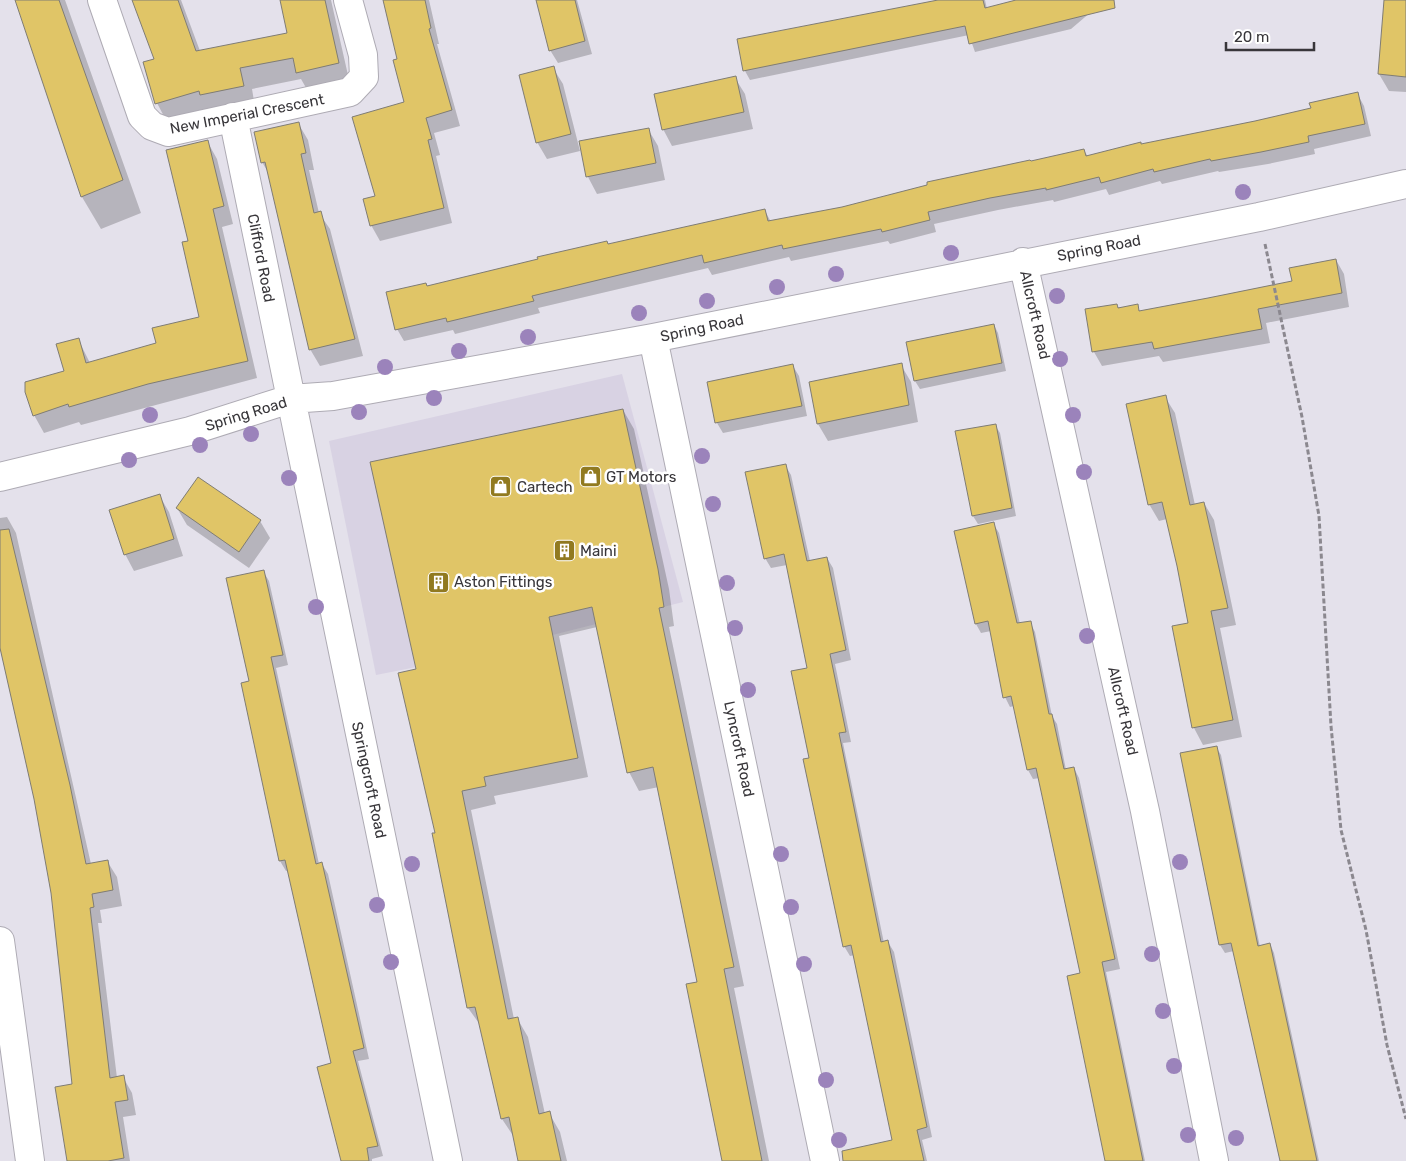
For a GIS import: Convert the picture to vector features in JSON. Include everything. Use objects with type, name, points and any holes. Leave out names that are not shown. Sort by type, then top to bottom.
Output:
[{"type":"street","name":"New Imperial Crescent","points":[[102,0],[142,116],[152,126],[168,132],[350,92],[364,78],[364,70],[363,55],[348,0]]},
{"type":"street","name":"Clifford Road","points":[[233,117],[290,399]]},
{"type":"street","name":"Spring Road","points":[[0,477],[190,431],[249,410],[290,399],[333,396],[653,338],[1023,262],[1259,217],[1406,184]]},
{"type":"street","name":"Allcroft Road","points":[[1023,262],[1145,811],[1214,1161]]},
{"type":"street","name":"Lyncroft Road","points":[[653,338],[825,1161]]},
{"type":"street","name":"Springcroft Road","points":[[290,399],[448,1161]]},
{"type":"street","points":[[0,941],[30,1161]]},
{"type":"path","points":[[1259,217],[1302,417],[1319,516],[1331,726],[1341,830],[1366,930],[1388,1045],[1406,1119]]},
{"type":"shaded area","points":[[622,374],[683,602],[457,659],[376,675],[329,441]]},
{"type":"building","points":[[15,0],[59,0],[123,180],[81,197]]},
{"type":"building","points":[[132,0],[178,0],[196,51],[287,33],[280,0],[325,0],[339,63],[296,73],[293,58],[240,68],[244,86],[200,95],[199,91],[155,104],[143,62],[154,59]]},
{"type":"building","points":[[383,0],[425,0],[431,28],[429,29],[452,110],[426,118],[432,139],[428,140],[444,208],[370,226],[363,199],[375,196],[352,117],[404,102],[393,60],[397,59]]},
{"type":"building","points":[[536,0],[575,0],[585,41],[549,51]]},
{"type":"building","points":[[938,0],[983,0],[985,8],[1016,0],[1114,0],[1115,8],[969,44],[965,26],[743,71],[737,39]]},
{"type":"building","points":[[1384,0],[1406,0],[1406,77],[1378,74]]},
{"type":"building","points":[[554,66],[571,134],[536,143],[519,75]]},
{"type":"building","points":[[736,76],[744,112],[662,130],[654,94]]},
{"type":"building","points":[[1358,92],[1365,124],[1308,136],[1309,142],[1211,161],[1210,159],[1154,172],[1153,169],[1101,183],[1099,177],[1046,190],[1046,188],[990,198],[928,212],[930,220],[882,232],[881,229],[783,249],[782,245],[704,263],[702,255],[532,296],[534,301],[447,322],[446,318],[395,330],[386,292],[426,283],[427,286],[607,241],[608,244],[765,209],[768,221],[842,207],[927,185],[927,182],[1084,149],[1086,156],[1141,142],[1141,144],[1255,121],[1311,108],[1309,103]]},
{"type":"building","points":[[299,122],[306,153],[301,154],[314,213],[321,211],[355,339],[309,350],[265,162],[261,163],[254,132]]},
{"type":"building","points":[[649,128],[656,163],[586,177],[579,141]]},
{"type":"building","points":[[208,140],[224,206],[213,209],[248,361],[148,384],[69,407],[68,404],[33,416],[25,392],[25,382],[64,371],[56,344],[79,338],[86,363],[156,343],[152,328],[199,317],[182,242],[188,241],[166,150]]},
{"type":"building","points":[[1336,259],[1342,293],[1258,309],[1262,329],[1154,349],[1152,342],[1092,352],[1085,309],[1117,304],[1118,308],[1138,304],[1139,311],[1208,298],[1292,281],[1289,268]]},
{"type":"building","points":[[994,324],[1002,363],[914,381],[906,342]]},
{"type":"building","points":[[902,363],[909,405],[817,424],[809,382]]},
{"type":"building","points":[[793,364],[802,406],[715,423],[707,382]]},
{"type":"building","points":[[1166,395],[1190,505],[1204,502],[1228,608],[1211,611],[1233,720],[1192,728],[1172,626],[1188,623],[1177,566],[1162,502],[1148,505],[1126,404]]},
{"type":"building","points":[[623,409],[658,569],[664,607],[659,608],[734,967],[724,969],[762,1161],[722,1161],[686,984],[697,982],[653,767],[627,773],[592,607],[549,617],[578,758],[484,777],[486,786],[462,791],[508,1019],[518,1017],[539,1114],[550,1111],[561,1161],[518,1161],[509,1117],[501,1119],[475,1007],[467,1008],[432,833],[435,833],[398,673],[416,669],[370,462]]},
{"type":"building","points":[[996,424],[1012,508],[972,516],[955,431]]},
{"type":"building","points":[[786,464],[807,561],[827,557],[846,650],[830,654],[846,732],[839,733],[881,942],[888,940],[927,1127],[917,1130],[924,1161],[843,1161],[842,1151],[892,1140],[851,945],[843,947],[803,759],[809,758],[791,671],[807,668],[784,554],[764,559],[745,472]]},
{"type":"building","points":[[198,477],[261,520],[239,552],[176,508]]},
{"type":"building","points":[[160,494],[174,539],[124,555],[109,510]]},
{"type":"building","points":[[994,522],[1017,623],[1031,621],[1049,714],[1052,714],[1064,769],[1074,767],[1115,959],[1102,962],[1143,1161],[1105,1161],[1067,976],[1080,973],[1036,768],[1027,770],[1011,696],[1003,698],[988,621],[975,624],[954,531]]},
{"type":"building","points":[[9,529],[70,785],[86,864],[108,860],[113,890],[92,894],[94,907],[90,908],[110,1078],[124,1075],[128,1100],[115,1102],[124,1158],[108,1161],[67,1161],[55,1087],[72,1084],[51,893],[34,799],[0,648],[0,530]]},
{"type":"building","points":[[264,570],[283,655],[271,657],[316,864],[322,862],[364,1048],[353,1051],[378,1146],[367,1148],[369,1161],[341,1161],[317,1067],[331,1063],[285,860],[279,861],[241,683],[249,681],[226,578]]},
{"type":"building","points":[[1217,746],[1258,946],[1270,943],[1317,1161],[1280,1161],[1231,943],[1219,945],[1180,753]]},
{"type":"place","name":"GT Motors","points":[[590,477]]},
{"type":"place","name":"Cartech","points":[[501,487]]},
{"type":"place","name":"Maini","points":[[564,551]]},
{"type":"place","name":"Aston Fittings","points":[[438,582]]}]
